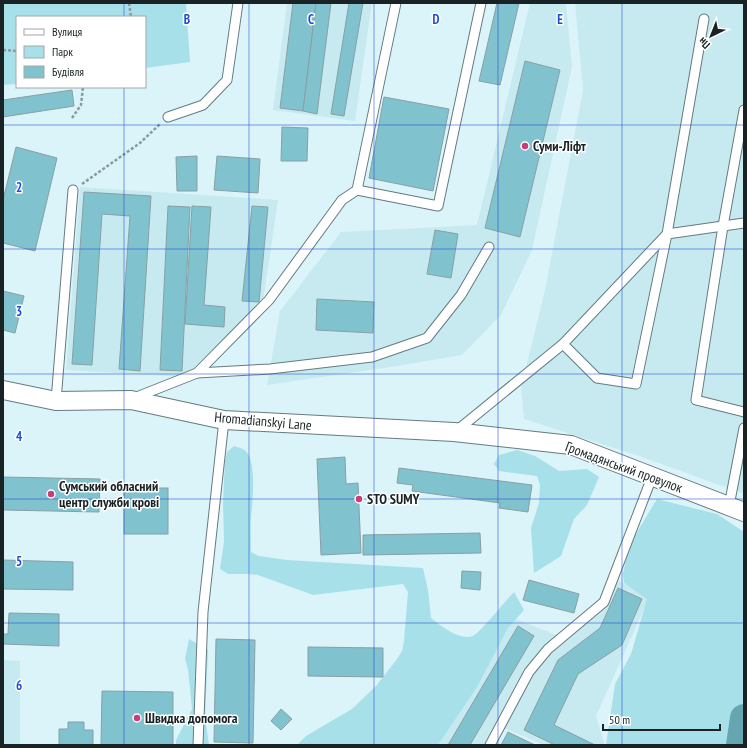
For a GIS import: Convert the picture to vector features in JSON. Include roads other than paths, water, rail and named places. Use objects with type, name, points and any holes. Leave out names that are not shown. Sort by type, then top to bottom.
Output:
[{"type":"street","name":"Hromadianskyi Lane","points":[[3,390],[56,401],[131,400],[224,420],[454,432]]},
{"type":"street","name":"Громадянський провулок","points":[[454,432],[571,445],[736,509]]},
{"type":"lane","points":[[168,117],[203,105],[227,80],[238,3]]},
{"type":"lane","points":[[197,373],[269,300],[342,200],[357,190],[396,3]]},
{"type":"lane","points":[[357,190],[438,206],[481,3]]},
{"type":"lane","points":[[563,344],[597,378],[636,384],[667,234],[704,19]]},
{"type":"lane","points":[[744,110],[696,400],[744,412]]},
{"type":"lane","points":[[56,401],[73,190]]},
{"type":"lane","points":[[454,432],[563,344],[667,234],[744,223]]},
{"type":"lane","points":[[131,400],[197,373],[270,369],[372,357],[426,338],[461,295],[489,247]]},
{"type":"lane","points":[[198,745],[203,612],[224,420]]},
{"type":"lane","points":[[736,509],[744,428]]},
{"type":"lane","points":[[490,745],[529,672],[548,649],[604,602],[652,477]]},
{"type":"waterway","points":[[740,745],[744,718]]},
{"type":"place","name":"Суми-Ліфт","points":[[525,146]]},
{"type":"place","name":"Сумський обласний центр служби крові","points":[[51,494]]},
{"type":"place","name":"STO SUMY","points":[[359,499]]},
{"type":"place","name":"Швидка допомога","points":[[137,718]]}]
